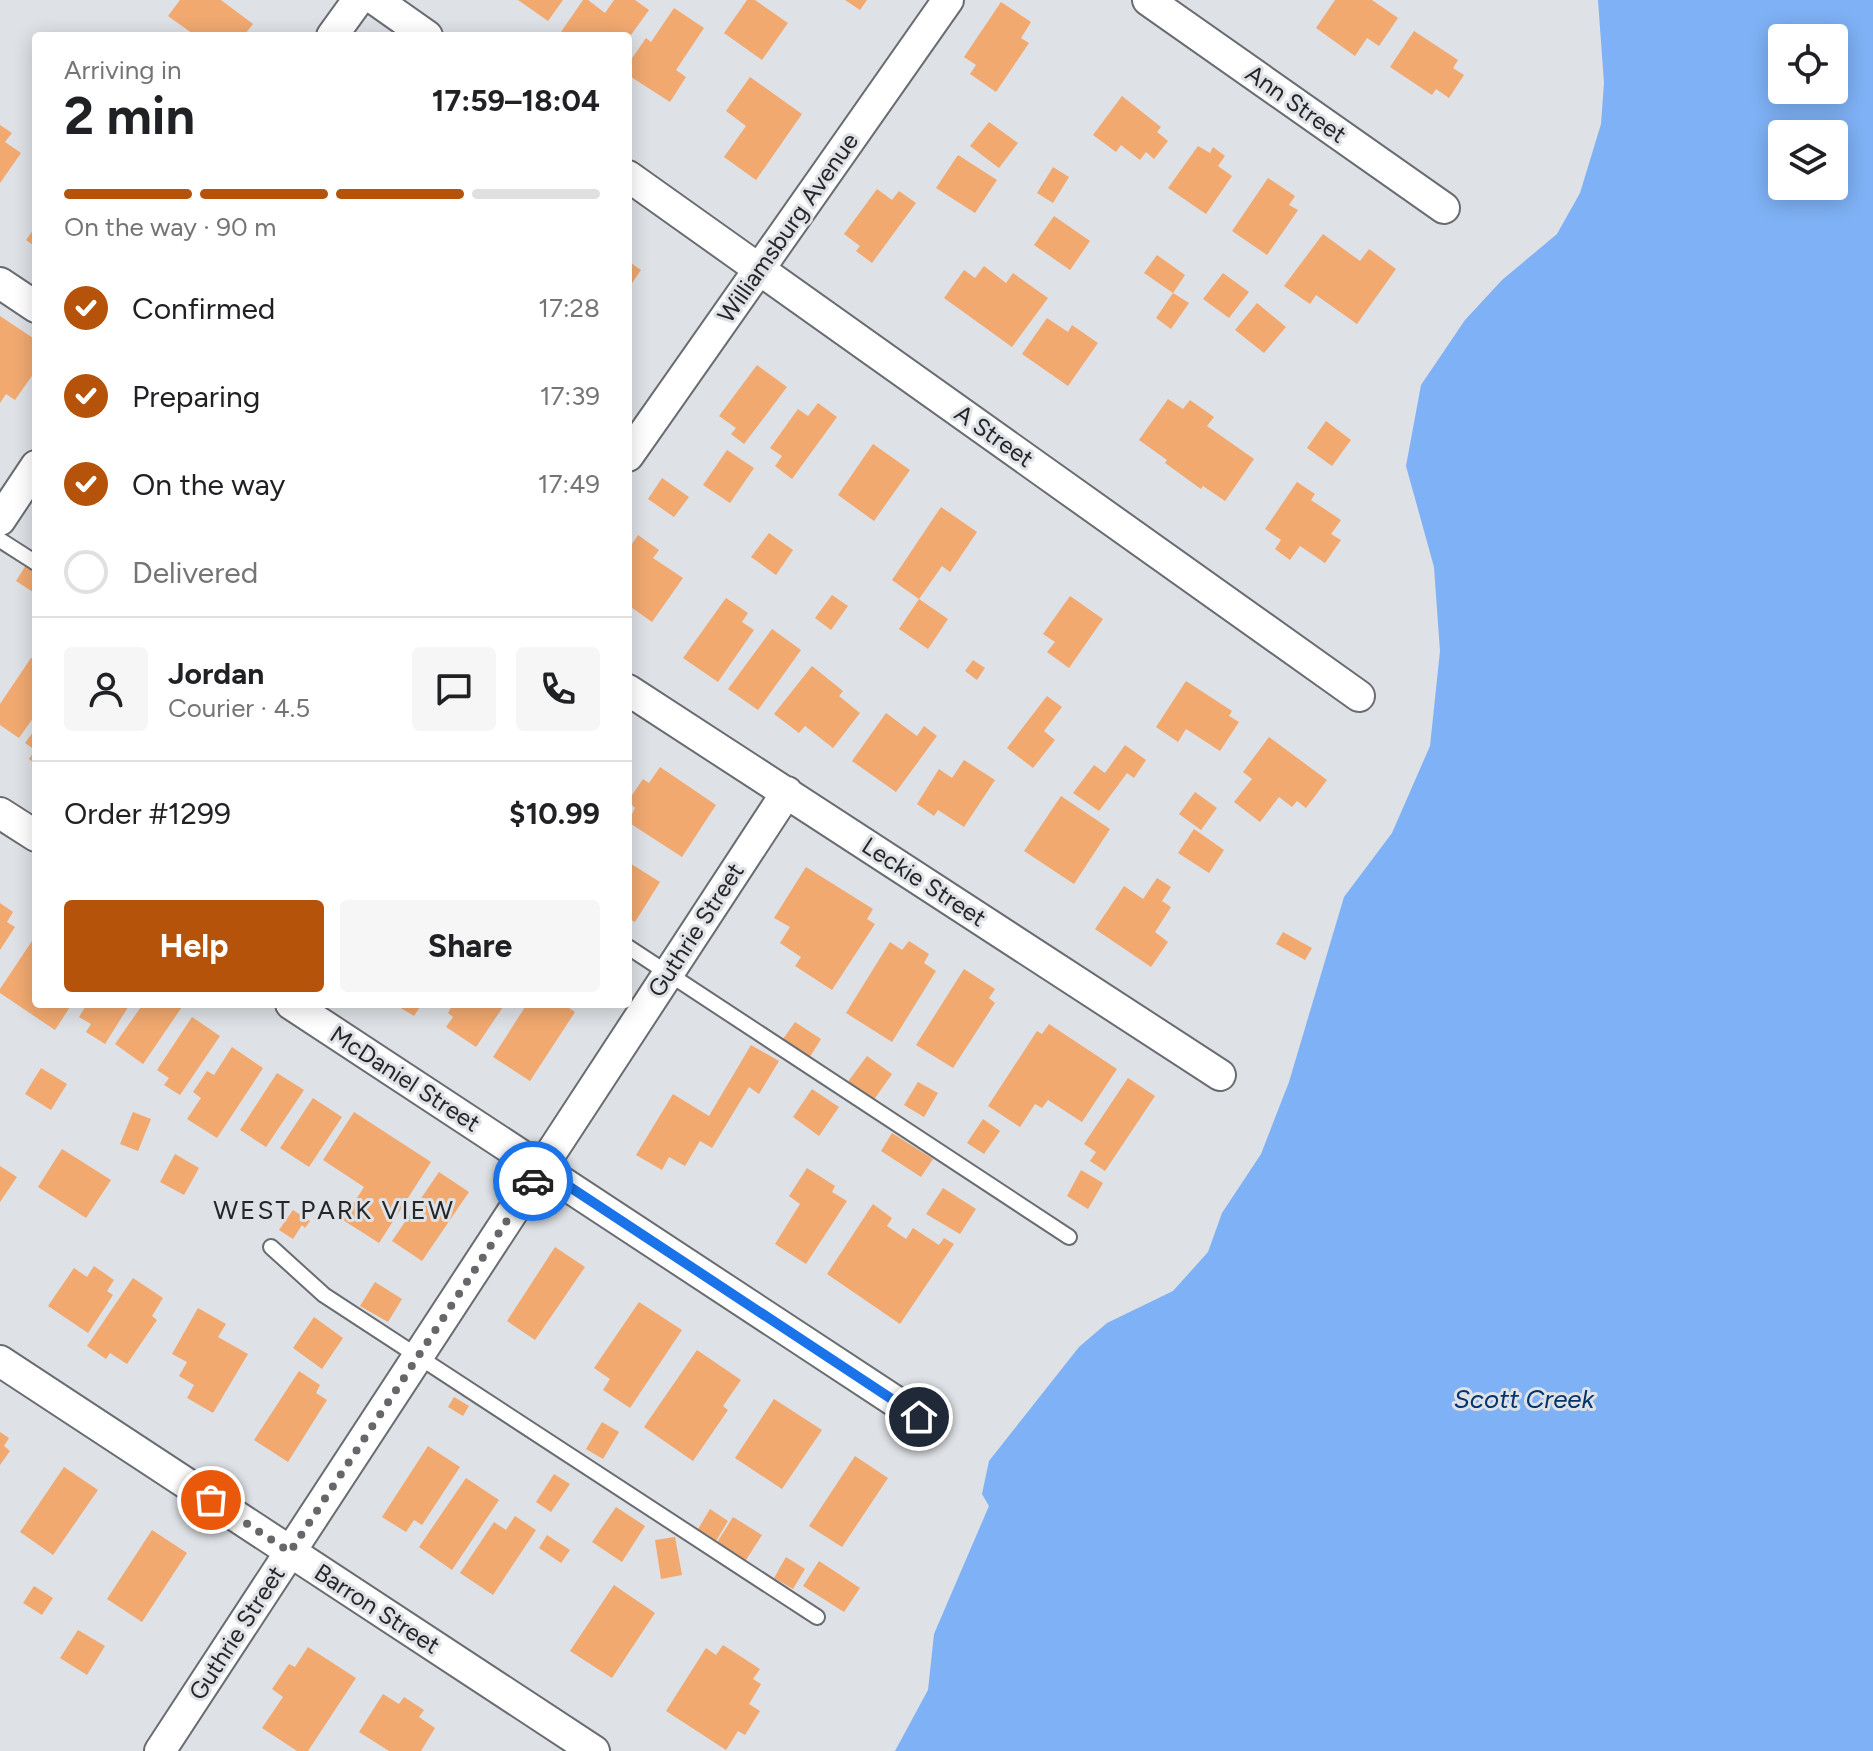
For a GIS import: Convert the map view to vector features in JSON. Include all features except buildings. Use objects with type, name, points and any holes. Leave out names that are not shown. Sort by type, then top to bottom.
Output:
[{"type":"street","points":[[335,32],[358,0]]},
{"type":"street","points":[[376,0],[421,32]]},
{"type":"street","name":"Williamsburg Avenue","points":[[632,450],[948,0]]},
{"type":"street","name":"Ann Street","points":[[1148,0],[1444,208]]},
{"type":"street","name":"A Street","points":[[632,179],[1359,696]]},
{"type":"street","points":[[0,283],[32,304]]},
{"type":"street","points":[[0,520],[32,472]]},
{"type":"street","name":"Leckie Street","points":[[632,693],[1220,1075]]},
{"type":"street","name":"Guthrie Street","points":[[160,1751],[787,792]]},
{"type":"street","points":[[0,813],[32,833]]},
{"type":"street","name":"McDaniel Street","points":[[297,1008],[919,1417]]},
{"type":"street","name":"Barron Street","points":[[0,1361],[594,1751]]},
{"type":"lane","points":[[0,540],[32,560]]},
{"type":"lane","points":[[632,950],[1069,1237]]},
{"type":"lane","points":[[271,1247],[324,1295],[817,1617]]},
{"type":"water","name":"Scott Creek","points":[[1598,0],[1873,0],[1873,1751],[895,1751],[928,1690],[934,1634],[989,1506],[982,1494],[989,1461],[1079,1347],[1107,1323],[1173,1291],[1208,1252],[1222,1213],[1261,1154],[1289,1082],[1344,897],[1392,833],[1430,746],[1440,651],[1434,567],[1406,466],[1421,385],[1465,320],[1502,280],[1557,234],[1580,193],[1601,124],[1604,83]]},
{"type":"way so far","points":[[211,1500],[290,1552],[533,1181]]},
{"type":"district","name":"WEST PARK VIEW","points":[[334,1210]]},
{"type":"route","points":[[533,1181],[541,1168],[919,1417]]}]
